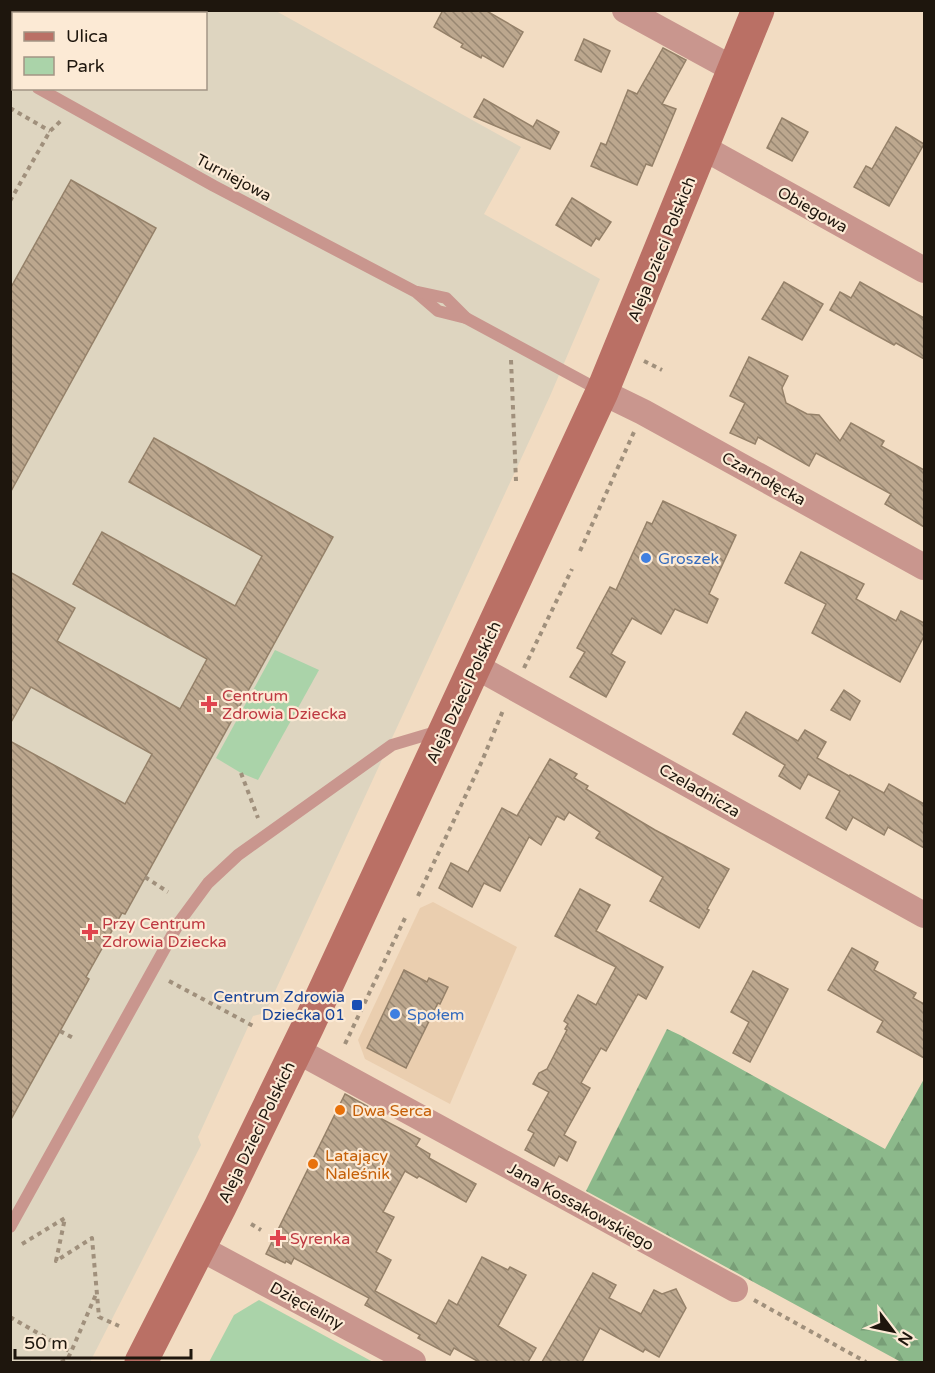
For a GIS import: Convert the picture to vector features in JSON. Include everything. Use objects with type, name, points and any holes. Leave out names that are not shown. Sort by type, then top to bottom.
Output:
[{"type":"street","points":[[625,10],[733,69]]},
{"type":"street","name":"Aleja Dzieci Polskich","points":[[141,1362],[200,1248],[296,1050],[602,392],[758,10]]},
{"type":"street","name":"Obiegowa","points":[[702,147],[924,270]]},
{"type":"street","name":"Czarnołęcka","points":[[602,392],[664,423],[924,567]]},
{"type":"street","name":"Czeladnicza","points":[[475,666],[924,915]]},
{"type":"street","name":"Jana Kossakowskiego","points":[[296,1050],[735,1289]]},
{"type":"street","name":"Dzięcieliny","points":[[200,1248],[412,1362]]},
{"type":"lane","name":"Turniejowa","points":[[42,90],[231,195],[416,292],[438,311],[466,318],[602,392]]},
{"type":"lane","points":[[10,1227],[180,921],[208,884],[238,855],[392,745],[429,734],[442,736]]},
{"type":"path","points":[[10,108],[50,131]]},
{"type":"path","points":[[10,201],[50,131],[68,115]]},
{"type":"path","points":[[510,342],[516,481]]},
{"type":"path","points":[[644,361],[662,370]]},
{"type":"path","points":[[580,551],[638,423]]},
{"type":"path","points":[[524,669],[572,569]]},
{"type":"path","points":[[418,896],[507,703]]},
{"type":"path","points":[[241,773],[258,818]]},
{"type":"path","points":[[145,877],[168,892]]},
{"type":"path","points":[[345,1044],[405,918]]},
{"type":"path","points":[[169,981],[255,1027]]},
{"type":"path","points":[[60,1031],[75,1039]]},
{"type":"path","points":[[22,1244],[65,1218],[56,1261],[92,1238],[99,1317],[119,1326]]},
{"type":"path","points":[[251,1224],[261,1230]]},
{"type":"path","points":[[735,1289],[866,1362]]},
{"type":"path","points":[[61,1362],[67,1360],[97,1292]]},
{"type":"path","points":[[10,1317],[71,1352]]},
{"type":"shaded area","name":"Centrum Zdrowia Dziecka","points":[[10,11],[276,11],[521,147],[484,214],[600,279],[550,396],[265,1013],[253,1016],[198,1137],[201,1145],[90,1362],[11,1362]]},
{"type":"shaded area","points":[[433,902],[517,947],[450,1104],[365,1059],[358,1040],[420,908]]},
{"type":"green space","points":[[275,650],[319,670],[258,780],[216,758]]},
{"type":"green space","points":[[667,1029],[885,1149],[924,1079],[924,1362],[901,1362],[586,1191]]},
{"type":"green space","points":[[259,1300],[373,1362],[209,1362],[234,1315]]},
{"type":"building","points":[[443,10],[485,10],[523,32],[503,67],[482,55],[481,58],[461,47],[463,44],[434,27]]},
{"type":"building","points":[[584,39],[610,51],[601,72],[575,60]]},
{"type":"building","points":[[663,48],[686,60],[662,104],[676,109],[652,166],[646,164],[637,185],[591,166],[601,143],[606,145],[628,90],[637,94]]},
{"type":"building","points":[[484,99],[533,127],[537,120],[559,132],[550,149],[474,117]]},
{"type":"building","points":[[782,118],[808,132],[792,161],[767,148]]},
{"type":"building","points":[[896,127],[924,144],[889,206],[854,187],[866,166],[872,169]]},
{"type":"building","points":[[71,180],[156,228],[10,493],[10,289]]},
{"type":"building","points":[[572,198],[611,222],[599,240],[596,238],[591,246],[556,225]]},
{"type":"building","points":[[784,282],[823,304],[802,340],[762,319]]},
{"type":"building","points":[[860,282],[924,318],[924,359],[830,310],[840,292],[851,298]]},
{"type":"building","points":[[749,357],[788,376],[782,388],[786,403],[807,414],[819,415],[840,441],[851,423],[884,441],[881,446],[924,470],[924,527],[885,504],[891,494],[816,453],[809,466],[758,437],[755,444],[730,433],[745,403],[730,396]]},
{"type":"building","points":[[154,438],[333,537],[125,914],[122,913],[86,977],[89,979],[10,1121],[10,741],[125,804],[152,754],[31,687],[10,724],[10,572],[75,608],[57,641],[180,709],[207,659],[73,584],[102,532],[235,606],[262,556],[129,482]]},
{"type":"building","points":[[663,501],[736,535],[709,594],[718,599],[707,623],[675,609],[661,634],[632,618],[611,654],[625,662],[606,697],[570,677],[585,652],[577,648],[610,587],[616,590],[647,522],[652,524]]},
{"type":"building","points":[[801,552],[864,584],[856,599],[896,621],[901,611],[924,623],[924,636],[900,682],[812,633],[826,604],[785,583]]},
{"type":"building","points":[[844,690],[860,701],[850,720],[831,710]]},
{"type":"building","points":[[746,712],[798,741],[805,730],[826,742],[817,758],[884,793],[889,784],[924,804],[924,848],[888,827],[884,835],[853,817],[846,830],[826,818],[840,791],[808,774],[800,789],[779,776],[785,765],[733,734]]},
{"type":"building","points":[[550,759],[577,774],[574,778],[588,786],[586,789],[655,830],[729,869],[699,928],[650,901],[663,877],[596,838],[600,832],[569,812],[564,820],[557,816],[541,845],[529,837],[500,891],[484,883],[472,907],[439,888],[451,863],[468,872],[502,808],[517,816]]},
{"type":"building","points":[[580,889],[610,905],[596,931],[663,967],[646,999],[638,994],[606,1051],[601,1048],[581,1083],[590,1088],[564,1135],[576,1142],[567,1161],[559,1156],[554,1166],[525,1150],[534,1133],[528,1130],[549,1092],[533,1084],[539,1073],[547,1069],[567,1030],[565,1029],[568,1024],[564,1021],[578,995],[596,1005],[616,967],[555,936]]},
{"type":"building","points":[[852,948],[878,962],[874,970],[916,993],[913,998],[924,1004],[924,1058],[877,1032],[883,1021],[828,990]]},
{"type":"building","points":[[404,970],[427,982],[429,978],[448,987],[406,1068],[367,1048]]},
{"type":"building","points":[[753,971],[788,989],[750,1062],[733,1053],[749,1022],[731,1012]]},
{"type":"building","points":[[345,1094],[378,1112],[376,1116],[420,1139],[416,1146],[430,1154],[429,1158],[476,1184],[466,1202],[419,1176],[417,1178],[405,1171],[383,1212],[394,1217],[376,1252],[391,1260],[375,1291],[436,1324],[449,1300],[457,1305],[482,1257],[508,1270],[510,1267],[526,1275],[498,1326],[536,1348],[528,1362],[479,1362],[454,1348],[450,1355],[418,1338],[420,1335],[365,1305],[369,1298],[294,1258],[291,1264],[266,1254]]},
{"type":"building","points":[[593,1273],[616,1285],[609,1298],[641,1314],[654,1290],[662,1294],[676,1289],[686,1308],[659,1357],[645,1349],[643,1352],[600,1328],[582,1362],[542,1362]]},
{"type":"place","name":"Groszek","points":[[646,558]]},
{"type":"place","name":"Centrum Zdrowia Dziecka","points":[[209,704]]},
{"type":"place","name":"Przy Centrum Zdrowia Dziecka","points":[[90,932]]},
{"type":"place","name":"Centrum Zdrowia Dziecka 01","points":[[357,1005]]},
{"type":"place","name":"Społem","points":[[395,1014]]},
{"type":"place","name":"Dwa Serca","points":[[340,1110]]},
{"type":"place","name":"Latający Naleśnik","points":[[313,1164]]},
{"type":"place","name":"Syrenka","points":[[278,1238]]}]
